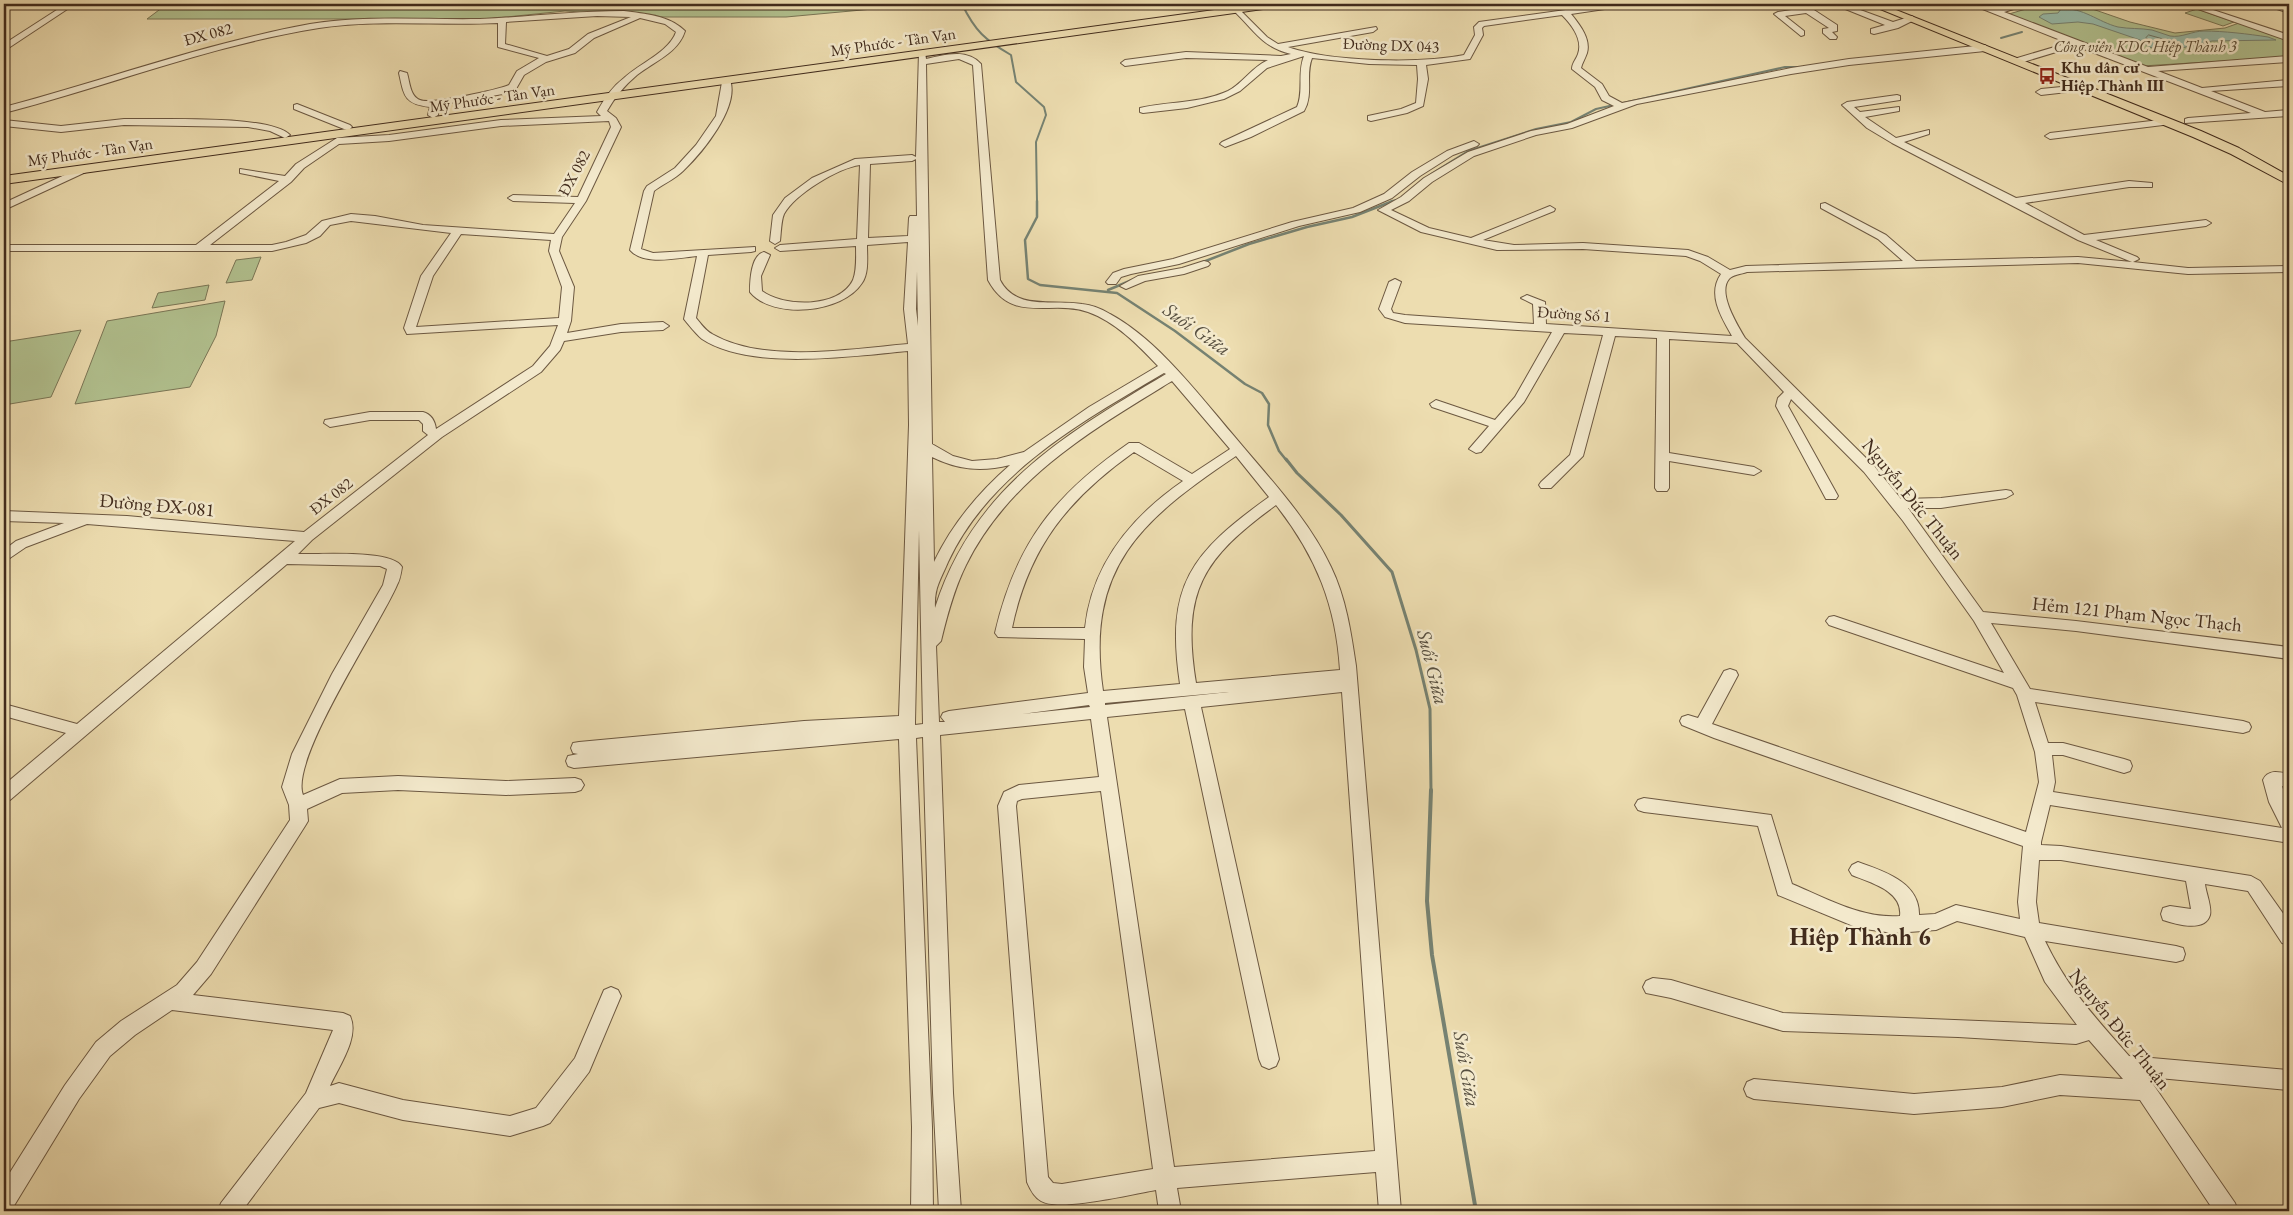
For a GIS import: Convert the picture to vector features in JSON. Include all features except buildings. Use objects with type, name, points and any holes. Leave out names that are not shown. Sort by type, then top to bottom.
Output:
[{"type":"main road","name":"Mỹ Phước - Tân Vạn","points":[[612,95],[989,43],[1248,4]]},
{"type":"main road","name":"Mỹ Phước - Tân Vạn","points":[[1232,7],[1278,4]]},
{"type":"main road","points":[[1873,4],[1985,48],[2021,58],[2082,88],[2235,151],[2289,181]]},
{"type":"main road","points":[[1894,4],[2021,58],[2188,121],[2268,156]]},
{"type":"main road","name":"Mỹ Phước - Tân Vạn","points":[[4,175],[433,114],[727,82],[919,57],[989,43]]},
{"type":"main road","name":"Mỹ Phước - Tân Vạn","points":[[4,180],[319,137],[433,114]]},
{"type":"street","points":[[4,48],[71,4]]},
{"type":"street","name":"Đường DX 043","points":[[1232,7],[1268,42],[1277,47],[1306,54],[1421,63],[1452,61],[1467,57],[1479,35],[1478,27],[1482,24],[1624,4]]},
{"type":"street","points":[[1837,4],[1895,26]]},
{"type":"street","points":[[1974,4],[2201,89],[2264,115]]},
{"type":"street","points":[[1996,12],[2026,4]]},
{"type":"street","points":[[2188,4],[2289,38]]},
{"type":"street","points":[[2266,4],[2289,12]]},
{"type":"street","points":[[1548,6],[1554,14]]},
{"type":"street","points":[[1801,33],[1778,14],[1808,7],[1834,27],[1834,29],[1826,31],[1832,37]]},
{"type":"street","points":[[1564,12],[1575,24],[1582,39],[1583,53],[1576,62],[1576,69],[1599,86],[1603,96],[1620,106]]},
{"type":"street","name":"ĐX 082","points":[[4,795],[307,537],[437,434],[537,369],[556,347],[565,321],[568,287],[554,251],[557,237],[581,200],[616,127],[616,124],[602,112],[612,95],[628,78],[677,42],[681,31],[667,22],[641,17],[566,14],[502,20],[367,21],[304,28],[152,67],[6,111]]},
{"type":"street","points":[[426,134],[433,114],[446,101],[509,89],[515,85],[520,73],[543,60],[572,51],[591,36],[641,17]]},
{"type":"street","points":[[502,20],[501,45],[542,56],[543,60]]},
{"type":"street","points":[[1874,31],[1912,20]]},
{"type":"street","points":[[1277,47],[1373,29]]},
{"type":"street","points":[[2021,58],[2074,42]]},
{"type":"street","points":[[1112,282],[1117,276],[1128,271],[1175,262],[1296,224],[1356,210],[1388,196],[1416,174],[1459,149],[1554,121],[1610,101],[1774,66],[1840,58],[1876,57],[1933,51],[1973,43]]},
{"type":"street","points":[[1126,286],[1142,278],[1184,271],[1255,246],[1383,210],[1405,199],[1428,180],[1471,154],[1534,133],[1569,126],[1620,106],[1791,71],[1849,62],[1985,48]]},
{"type":"street","points":[[1124,63],[1186,54],[1279,58],[1306,54],[1303,67],[1304,102],[1301,108],[1248,136],[1225,144]]},
{"type":"street","points":[[950,1211],[943,1093],[932,724],[928,659],[926,446],[917,239],[919,57],[960,57],[973,60],[977,64],[994,280],[998,289],[1007,296],[1027,304],[1075,306],[1099,312],[1127,331],[1169,371],[1277,498],[1310,540],[1330,583],[1342,624],[1349,680],[1390,1211]]},
{"type":"street","points":[[1142,110],[1178,106],[1230,93],[1241,87],[1255,72],[1279,58]]},
{"type":"street","points":[[2146,69],[2289,59]]},
{"type":"street","points":[[1371,118],[1404,111],[1420,104],[1423,79],[1421,63]]},
{"type":"street","points":[[403,73],[408,95],[412,100],[426,104],[433,114]]},
{"type":"street","points":[[727,82],[721,116],[699,147],[679,170],[649,191],[635,250],[643,255],[653,256],[703,252],[757,244],[917,239]]},
{"type":"street","points":[[2201,89],[2289,83]]},
{"type":"street","points":[[2041,92],[2082,88]]},
{"type":"street","points":[[1896,98],[1848,105],[1870,126],[1895,141],[2015,201],[2082,238],[2116,254],[2163,269]]},
{"type":"street","points":[[297,107],[347,126]]},
{"type":"street","points":[[1858,115],[1896,110]]},
{"type":"street","points":[[2188,121],[2289,113]]},
{"type":"street","points":[[319,137],[337,141],[426,134],[501,123],[610,118]]},
{"type":"street","points":[[4,123],[61,129],[124,122],[248,124],[273,129],[285,135]]},
{"type":"street","points":[[2050,136],[2168,122]]},
{"type":"street","points":[[917,130],[912,158],[917,239],[910,309],[914,346],[914,425],[908,727],[922,1117],[922,1211]]},
{"type":"street","points":[[1895,141],[1926,132]]},
{"type":"street","points":[[199,248],[287,180],[300,166],[337,141]]},
{"type":"street","points":[[757,244],[753,253],[772,254],[777,244],[778,215],[790,200],[816,180],[855,162],[912,158]]},
{"type":"street","points":[[764,255],[755,276],[756,292],[760,297],[778,305],[790,307],[815,305],[839,297],[854,287],[858,280],[862,242],[865,161]]},
{"type":"street","points":[[4,207],[84,169]]},
{"type":"street","points":[[244,171],[287,180]]},
{"type":"street","points":[[2015,201],[2129,184],[2148,184]]},
{"type":"street","points":[[513,198],[581,200]]},
{"type":"street","points":[[1825,206],[1882,237],[1915,266]]},
{"type":"street","points":[[1472,241],[1550,209]]},
{"type":"street","points":[[1383,210],[1425,230],[1507,248],[1583,246],[1688,254],[1704,259],[1729,274],[1746,270],[2078,260],[2163,269],[2204,271],[2289,269]]},
{"type":"street","points":[[4,248],[281,247],[322,230],[326,223],[346,217],[390,220],[420,228],[557,237]]},
{"type":"street","points":[[2082,238],[2206,223]]},
{"type":"street","points":[[458,231],[427,276],[410,328],[411,331],[453,326],[565,321]]},
{"type":"street","points":[[703,252],[690,319],[701,332],[721,344],[762,354],[792,355],[914,346]]},
{"type":"street","name":"Nguyễn Đức Thuận","points":[[1729,274],[1721,282],[1721,297],[1725,314],[1740,340],[1869,469],[1979,617],[2023,689],[2042,749],[2047,782],[2032,847],[2027,902],[2031,930],[2052,976],[2071,1004],[2146,1090],[2227,1211]]},
{"type":"street","name":"Đường Số 1","points":[[1395,282],[1385,309],[1389,315],[1405,319],[1609,334],[1740,340]]},
{"type":"street","points":[[1527,298],[1538,302],[1540,328]]},
{"type":"street","points":[[560,338],[621,328],[663,326]]},
{"type":"street","points":[[1476,449],[1520,399],[1560,329]]},
{"type":"street","points":[[1546,485],[1576,456],[1609,334]]},
{"type":"street","points":[[1662,488],[1663,337]]},
{"type":"street","points":[[928,593],[941,561],[963,525],[1003,477],[1035,449],[1069,424],[1169,371]]},
{"type":"street","points":[[928,659],[944,602],[959,564],[979,529],[1004,497],[1032,468],[1064,443],[1169,371]]},
{"type":"street","points":[[1792,392],[1784,398],[1782,406],[1831,496]]},
{"type":"street","points":[[1436,404],[1498,425]]},
{"type":"street","points":[[330,423],[370,416],[423,416],[430,422],[430,431],[437,434]]},
{"type":"street","points":[[926,446],[949,460],[977,466],[1011,460],[1035,449]]},
{"type":"street","points":[[1092,634],[1003,633],[1015,583],[1037,538],[1057,511],[1080,487],[1105,465],[1134,446],[1192,480]]},
{"type":"street","points":[[1170,1211],[1092,667],[1092,634],[1099,592],[1118,553],[1144,518],[1167,498],[1237,450]]},
{"type":"street","points":[[1662,456],[1701,460],[1754,471]]},
{"type":"street","points":[[1896,504],[1941,503],[2006,494]]},
{"type":"street","points":[[1269,1059],[1182,655],[1181,629],[1185,604],[1194,580],[1208,556],[1228,534],[1277,498]]},
{"type":"street","name":"Đường ĐX-081","points":[[4,516],[87,520],[307,537]]},
{"type":"street","points":[[4,557],[21,544],[87,520]]},
{"type":"street","points":[[4,1201],[72,1092],[103,1049],[128,1028],[184,991],[204,968],[271,868],[298,821],[298,805],[291,787],[300,754],[340,674],[390,585],[395,567],[382,561],[283,559]]},
{"type":"street","name":"Hẻm 121 Phạm Ngọc Thạch","points":[[1979,617],[2076,626],[2289,653]]},
{"type":"street","points":[[1834,621],[2023,689],[2243,727]]},
{"type":"street","points":[[1730,675],[1695,724],[2032,847],[2061,854],[2239,881],[2254,886],[2289,937]]},
{"type":"street","points":[[576,755],[908,727],[1098,705],[1349,680]]},
{"type":"street","points":[[4,710],[80,731]]},
{"type":"street","points":[[2042,749],[2063,749],[2124,766]]},
{"type":"street","points":[[2289,781],[2274,778],[2271,780],[2278,802],[2289,824]]},
{"type":"street","points":[[298,805],[340,786],[398,783],[506,788],[575,785]]},
{"type":"street","points":[[1108,783],[1019,792],[1010,797],[1007,806],[1038,1182],[1048,1193],[1062,1195],[1165,1178],[1386,1161]]},
{"type":"street","points":[[2044,797],[2289,836]]},
{"type":"street","points":[[1644,805],[1765,820],[1782,882],[1787,891],[1858,920],[1893,925],[1909,924],[1936,922],[1956,913],[2031,930],[2176,954]]},
{"type":"street","points":[[1858,870],[1894,884],[1902,892],[1912,912],[1909,924]]},
{"type":"street","points":[[2170,914],[2197,918],[2201,914],[2194,874]]},
{"type":"street","points":[[1653,987],[1671,989],[1783,1022],[1958,1028],[2076,1035],[2093,1029]]},
{"type":"street","points":[[313,1100],[339,1093],[403,1110],[510,1126],[544,1116],[582,1065],[611,996]]},
{"type":"street","points":[[171,1001],[343,1022],[343,1034],[313,1100],[229,1211]]},
{"type":"street","points":[[2125,1065],[2289,1080]]},
{"type":"street","points":[[1754,1089],[1914,1104],[2002,1097],[2060,1085],[2146,1090]]},
{"type":"green space","points":[[167,4],[927,4],[786,17],[664,17],[565,11],[487,19],[147,19]]},
{"type":"green space","name":"Công viên KDC Hiệp Thành 3","points":[[2043,4],[2078,4],[2130,22],[2175,33],[2225,28],[2239,23],[2289,40],[2289,57],[2142,66],[2009,14]]},
{"type":"green space","points":[[2197,9],[2234,22],[2223,26],[2185,13]]},
{"type":"green space","points":[[261,257],[252,280],[226,283],[236,260]]},
{"type":"green space","points":[[209,285],[205,300],[152,308],[158,293]]},
{"type":"green space","points":[[225,301],[216,336],[190,387],[75,404],[107,321]]},
{"type":"green space","points":[[81,330],[51,397],[4,405],[4,342]]},
{"type":"water","points":[[2061,9],[2083,12],[2118,27],[2152,30],[2170,36],[2211,31],[2261,36],[2276,40],[2212,41],[2173,50],[2160,50],[2149,47],[2140,40],[2093,24],[2078,22],[2052,24],[2039,17],[2043,14],[2058,13]]},
{"type":"waterway","points":[[962,4],[976,28],[994,44],[1011,55],[1016,82],[1044,107],[1046,115],[1036,142],[1037,202]]},
{"type":"waterway","points":[[2001,38],[2022,32]]},
{"type":"waterway","points":[[1431,174],[1468,151],[1536,129],[1571,122],[1596,109],[1785,67],[1801,67]]},
{"type":"waterway","points":[[1203,262],[1249,244],[1307,227],[1352,217],[1393,201]]},
{"type":"waterway","name":"Suối Giữa","points":[[1037,202],[1037,217],[1025,240],[1028,279],[1040,285],[1117,293],[1175,331],[1245,384],[1262,393],[1269,404],[1268,425],[1279,451],[1287,461]]},
{"type":"waterway","points":[[1108,290],[1132,280]]},
{"type":"waterway","name":"Suối Giữa","points":[[1286,459],[1297,473],[1341,515],[1392,572],[1416,650],[1430,709],[1431,791]]},
{"type":"waterway","name":"Suối Giữa","points":[[1431,791],[1427,901],[1432,955],[1476,1211]]},
{"type":"place","name":"Khu dân cư Hiệp Thành III","points":[[2047,76]]},
{"type":"district","name":"Hiệp Thành 6","points":[[1860,936]]}]
